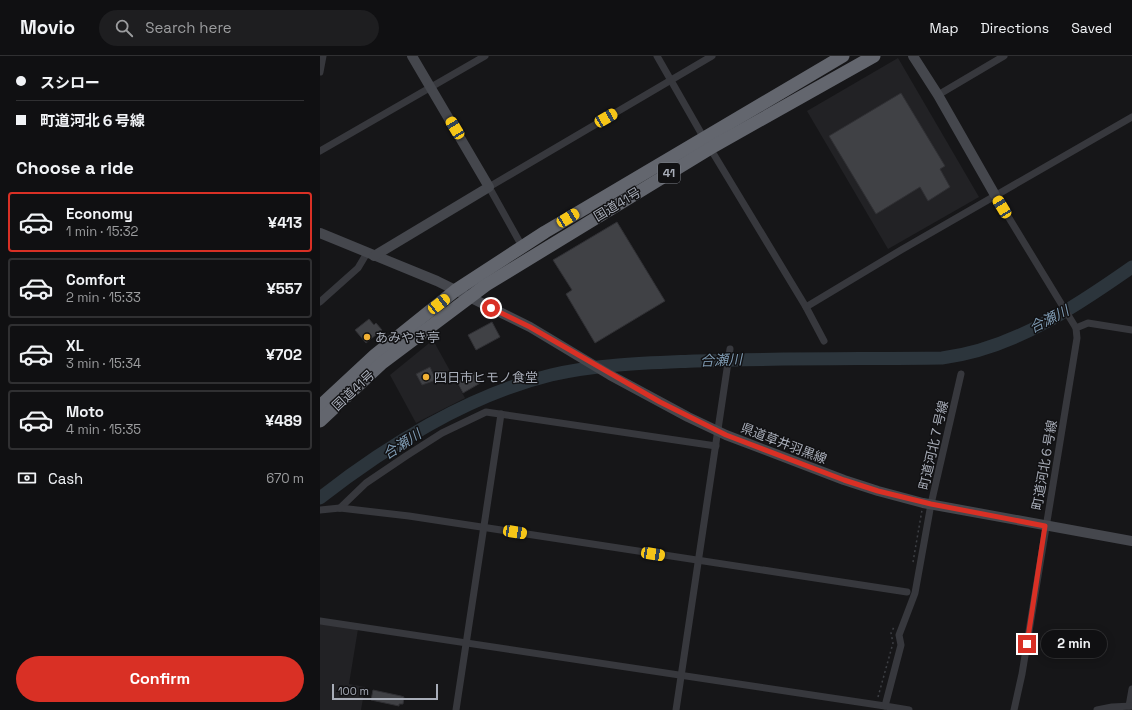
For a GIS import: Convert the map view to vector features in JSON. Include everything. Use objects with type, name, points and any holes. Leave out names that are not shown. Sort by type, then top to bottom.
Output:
[{"type":"highway","name":"国道41号","points":[[320,421],[374,355],[456,290],[564,220],[843,56]]},
{"type":"highway","name":"国道41号","points":[[320,406],[382,363],[469,297],[550,244],[714,146],[874,56]]},
{"type":"main road","points":[[371,254],[489,187],[412,56]]},
{"type":"main road","points":[[913,56],[938,95],[995,195]]},
{"type":"main road","name":"県道草井羽黒線","points":[[320,233],[456,290],[530,327],[610,375],[688,417],[718,431],[844,480],[878,491],[927,503],[1132,541]]},
{"type":"street","points":[[320,72],[323,56]]},
{"type":"street","points":[[320,151],[485,56]]},
{"type":"street","points":[[657,56],[701,133]]},
{"type":"street","points":[[523,248],[489,187],[712,56]]},
{"type":"street","points":[[938,95],[1004,56]]},
{"type":"street","points":[[806,307],[995,195],[1132,117]]},
{"type":"street","points":[[713,153],[806,307],[824,341]]},
{"type":"street","points":[[995,195],[1076,328],[1088,323],[1132,330]]},
{"type":"street","points":[[320,302],[358,268],[371,254]]},
{"type":"street","name":"町道河北６号線","points":[[1014,710],[1022,674],[1075,346],[1076,328]]},
{"type":"street","points":[[676,710],[730,349]]},
{"type":"street","name":"町道河北７号線","points":[[885,706],[901,645],[899,635],[917,587],[927,503],[960,374]]},
{"type":"street","points":[[340,508],[366,483],[442,433],[480,413],[486,412],[716,446]]},
{"type":"street","points":[[456,710],[501,414]]},
{"type":"street","points":[[320,510],[340,508],[484,527],[907,592]]},
{"type":"street","points":[[320,621],[681,675],[876,707],[885,706],[909,710]]},
{"type":"street","points":[[1097,710],[1112,707],[1131,706],[1132,689]]},
{"type":"path","points":[[913,562],[927,503]]},
{"type":"path","points":[[876,707],[893,643],[890,633],[896,624]]},
{"type":"shaded area","points":[[898,58],[979,197],[888,249],[807,111]]},
{"type":"shaded area","points":[[433,340],[465,398],[416,423],[390,375]]},
{"type":"shaded area","points":[[320,624],[358,629],[349,684],[365,687],[361,710],[320,710]]},
{"type":"building","points":[[901,93],[945,166],[940,169],[950,187],[928,201],[920,187],[876,214],[829,136]]},
{"type":"building","points":[[617,222],[665,301],[595,343],[566,294],[572,290],[553,260]]},
{"type":"building","name":"あみやき亭","points":[[369,319],[374,325],[376,323],[382,330],[366,343],[355,330]]},
{"type":"building","points":[[492,322],[500,337],[476,350],[468,335]]},
{"type":"building","name":"四日市ヒモノ食堂","points":[[430,367],[436,380],[422,385],[416,374]]},
{"type":"building","points":[[476,371],[482,382],[463,393],[457,382]]},
{"type":"building","points":[[373,690],[404,697],[403,704],[399,704],[399,706],[371,700]]},
{"type":"waterway","name":"合瀬川","points":[[320,498],[372,460],[430,424],[490,395],[551,375],[587,368],[641,363],[757,359],[942,358],[994,346],[1018,336],[1066,311],[1132,267]]},
{"type":"place","name":"あみやき亭","points":[[367,337]]},
{"type":"place","name":"四日市ヒモノ食堂","points":[[426,377]]},
{"type":"route","points":[[491,308],[530,327],[601,370],[688,417],[726,435],[784,458],[878,491],[931,504],[1045,526],[1027,644]]}]
